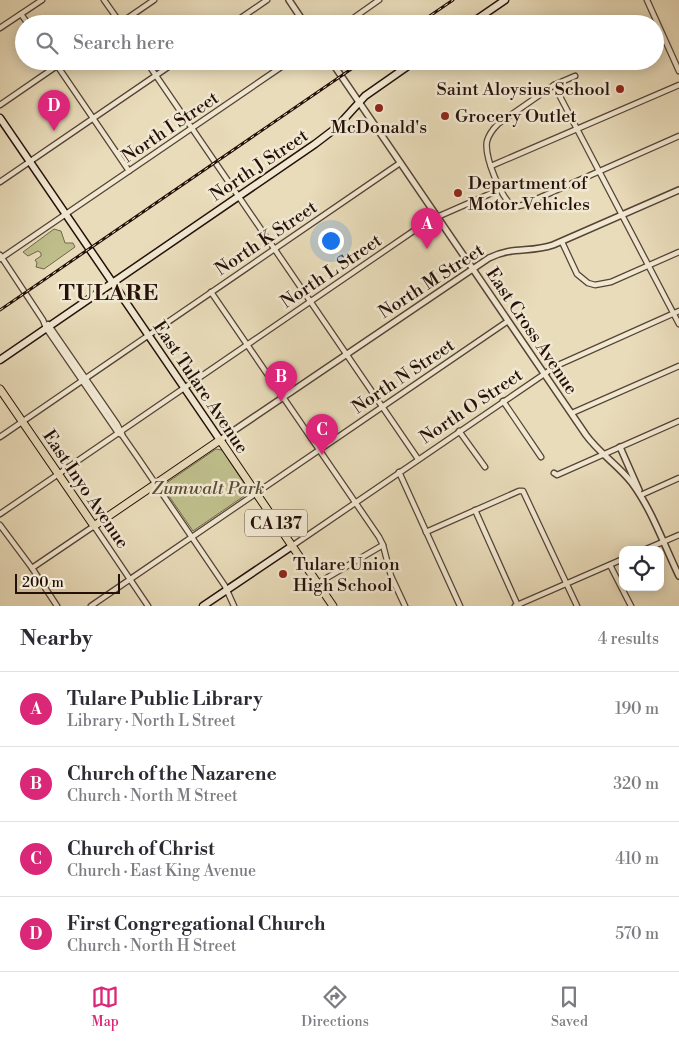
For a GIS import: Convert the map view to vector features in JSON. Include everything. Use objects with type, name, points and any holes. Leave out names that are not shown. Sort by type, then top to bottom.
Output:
[{"type":"main road","points":[[483,15],[505,0]]},
{"type":"main road","name":"North J Street","points":[[0,360],[322,140],[359,102],[401,70]]},
{"type":"main road","name":"East Tulare Avenue","points":[[0,118],[333,606]]},
{"type":"main road","name":"East Inyo Avenue","points":[[0,389],[94,526]]},
{"type":"main road","points":[[94,526],[220,440]]},
{"type":"main road","points":[[204,606],[292,546]]},
{"type":"street","points":[[21,14],[42,0]]},
{"type":"street","points":[[104,0],[114,15]]},
{"type":"street","points":[[133,15],[154,0]]},
{"type":"street","points":[[245,15],[267,0]]},
{"type":"street","points":[[289,0],[299,15]]},
{"type":"street","points":[[357,15],[379,0]]},
{"type":"street","points":[[647,0],[654,15]]},
{"type":"street","points":[[0,28],[15,18]]},
{"type":"street","points":[[664,37],[679,70]]},
{"type":"street","points":[[0,105],[51,70]]},
{"type":"street","points":[[60,70],[129,171]]},
{"type":"street","points":[[152,70],[418,459]]},
{"type":"street","points":[[0,182],[164,70]]},
{"type":"street","name":"North I Street","points":[[1,257],[66,215],[277,70]]},
{"type":"street","name":"East Cross Avenue","points":[[337,70],[589,439],[627,476],[641,495],[679,576]]},
{"type":"street","points":[[575,76],[554,85],[498,124],[487,141],[487,153],[491,166],[508,203],[514,207],[679,136]]},
{"type":"street","points":[[554,85],[648,266],[676,312],[679,324]]},
{"type":"street","points":[[491,166],[679,85]]},
{"type":"street","name":"North K Street","points":[[0,437],[400,163]]},
{"type":"street","name":"North L Street","points":[[0,514],[436,217],[501,189]]},
{"type":"street","name":"North M Street","points":[[220,440],[492,257],[506,251],[542,248],[562,242],[679,190]]},
{"type":"street","points":[[562,242],[578,274],[591,284],[604,284],[679,252]]},
{"type":"street","points":[[1,257],[192,537],[227,590],[234,606]]},
{"type":"street","points":[[211,292],[383,545],[391,576],[405,606]]},
{"type":"street","name":"North O Street","points":[[292,546],[544,373],[563,362],[676,312]]},
{"type":"street","name":"North N Street","points":[[91,606],[508,322]]},
{"type":"street","points":[[572,413],[679,366]]},
{"type":"street","points":[[503,401],[541,457]]},
{"type":"street","points":[[554,474],[557,475],[679,421]]},
{"type":"street","points":[[459,431],[485,467]]},
{"type":"street","points":[[620,447],[641,495],[679,478]]},
{"type":"street","points":[[399,472],[460,606]]},
{"type":"street","points":[[426,532],[519,491],[523,491],[576,606]]},
{"type":"street","points":[[475,510],[517,606],[619,561]]},
{"type":"street","points":[[0,525],[57,606]]},
{"type":"street","points":[[32,568],[94,526]]},
{"type":"street","name":"East Inyo Avenue","points":[[94,526],[148,606]]},
{"type":"street","points":[[654,546],[679,535]]},
{"type":"street","points":[[318,583],[383,545]]},
{"type":"street","points":[[610,564],[631,606]]},
{"type":"green space","points":[[54,229],[61,231],[65,243],[73,243],[75,247],[44,269],[36,267],[37,263],[35,260],[41,256],[41,253],[38,251],[28,256],[23,252]]},
{"type":"green space","name":"Zumwalt Park","points":[[216,449],[222,450],[250,492],[193,531],[162,486]]},
{"type":"railway","points":[[431,15],[453,0]]},
{"type":"railway","points":[[0,310],[350,70]]},
{"type":"place","name":"Saint Aloysius School","points":[[620,89]]},
{"type":"place","name":"McDonald's","points":[[379,108]]},
{"type":"place","name":"Grocery Outlet","points":[[445,116]]},
{"type":"place","name":"First Congregational Church","points":[[54,131]]},
{"type":"place","name":"Department of Motor Vehicles","points":[[458,193]]},
{"type":"place","name":"Tulare Public Library","points":[[427,249]]},
{"type":"place","name":"Church of the Nazarene","points":[[281,402]]},
{"type":"place","name":"Church of Christ","points":[[322,455]]},
{"type":"place","name":"Tulare Union High School","points":[[283,574]]},
{"type":"district","name":"TULARE","points":[[109,292]]}]
